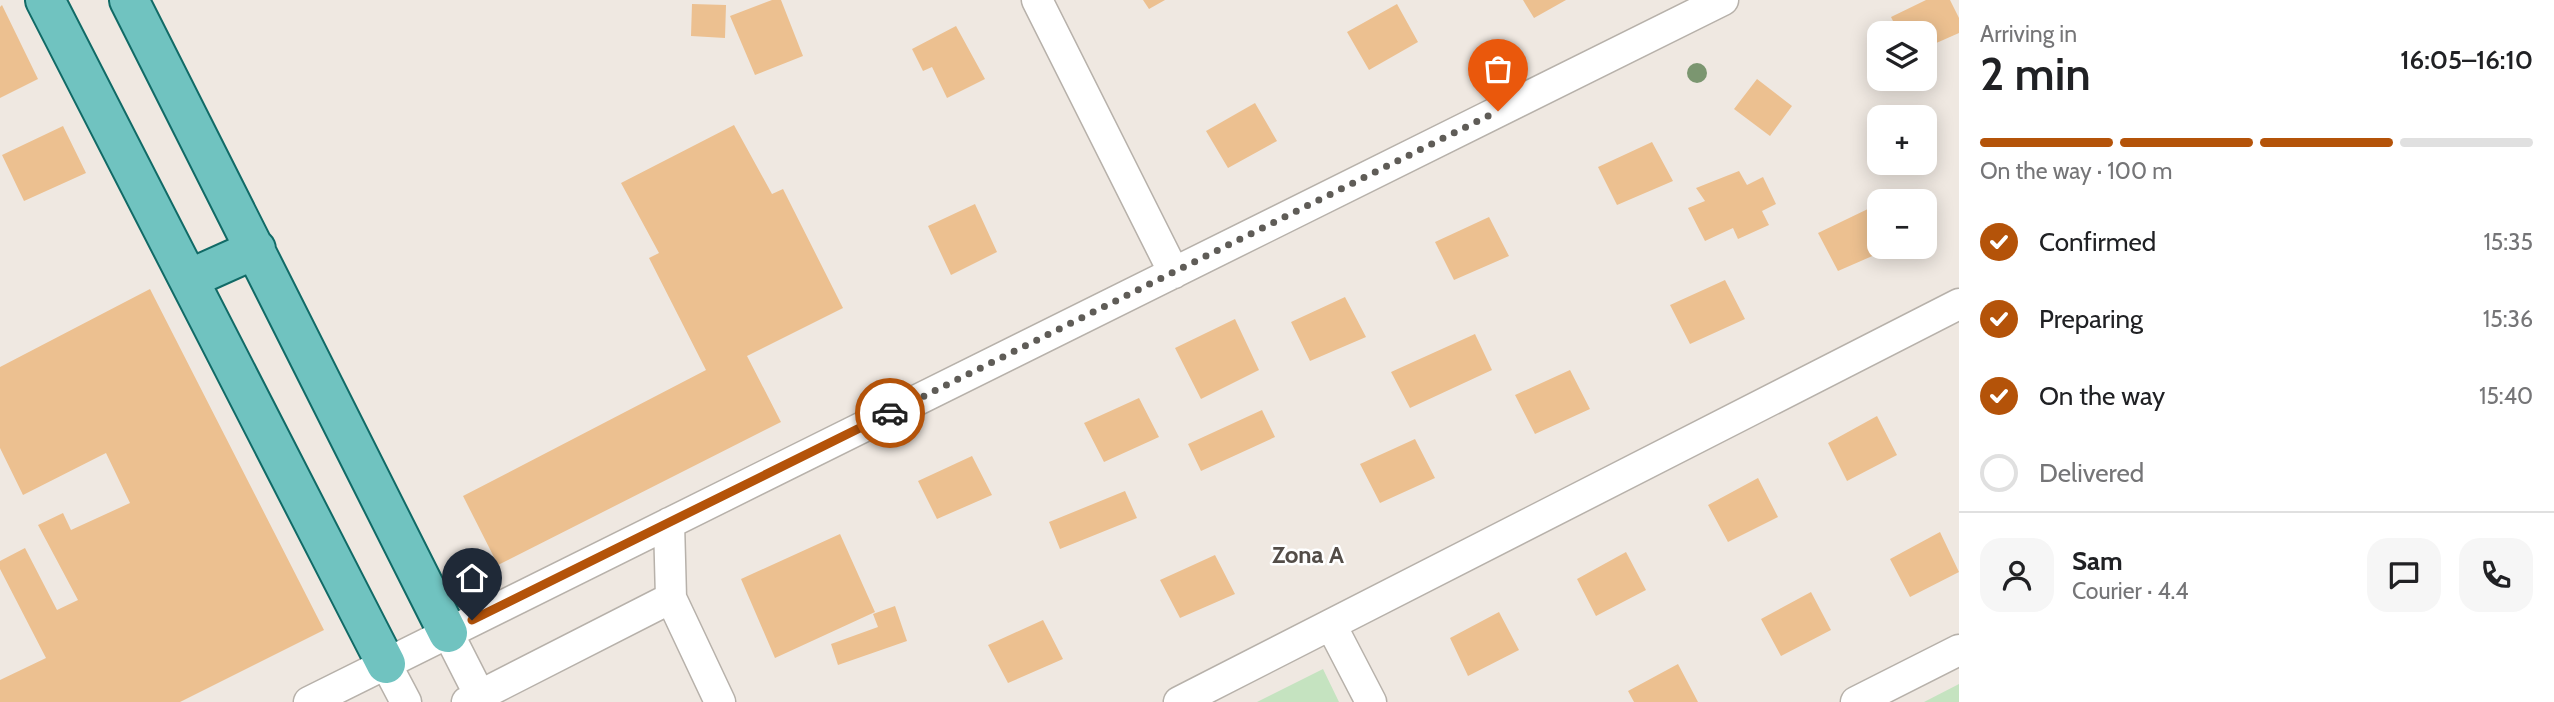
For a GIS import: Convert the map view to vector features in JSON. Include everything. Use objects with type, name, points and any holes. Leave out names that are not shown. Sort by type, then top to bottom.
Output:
[{"type":"main road","points":[[45,0],[386,664]]},
{"type":"main road","points":[[129,0],[448,633]]},
{"type":"main road","points":[[189,279],[256,249]]},
{"type":"street","points":[[1037,0],[1174,273]]},
{"type":"street","points":[[309,702],[1723,0]]},
{"type":"street","points":[[1179,702],[1959,304]]},
{"type":"street","points":[[669,523],[671,598],[720,702]]},
{"type":"street","points":[[448,633],[474,699],[671,598]]},
{"type":"street","points":[[1331,625],[1371,702]]},
{"type":"street","points":[[1856,702],[1959,650]]},
{"type":"street","points":[[386,664],[406,702]]},
{"type":"green space","points":[[1323,669],[1339,702],[1257,702]]},
{"type":"green space","points":[[1959,684],[1959,702],[1924,702]]},
{"type":"building","points":[[772,0],[781,0],[803,56],[755,75],[730,16]]},
{"type":"building","points":[[1143,0],[1165,0],[1149,9]]},
{"type":"building","points":[[1523,0],[1566,0],[1534,18]]},
{"type":"building","points":[[1926,0],[1950,0],[1959,18],[1959,33],[1937,43],[1937,21],[1893,21],[1891,17]]},
{"type":"building","points":[[692,4],[726,5],[725,38],[691,36]]},
{"type":"building","points":[[1397,4],[1418,42],[1369,70],[1347,32]]},
{"type":"building","points":[[2,5],[38,79],[0,98],[0,7]]},
{"type":"building","points":[[956,26],[985,79],[947,98],[932,67],[923,71],[912,49]]},
{"type":"building","points":[[1757,79],[1792,106],[1770,136],[1734,109]]},
{"type":"building","points":[[1255,103],[1277,141],[1228,168],[1206,131]]},
{"type":"building","points":[[734,125],[772,194],[783,189],[843,308],[747,356],[781,422],[498,565],[463,496],[706,370],[649,258],[659,253],[621,183]]},
{"type":"building","points":[[63,126],[86,173],[24,201],[2,155]]},
{"type":"building","points":[[1652,142],[1673,181],[1617,205],[1598,167]]},
{"type":"building","points":[[1739,171],[1747,185],[1763,177],[1776,204],[1762,211],[1769,225],[1738,239],[1733,228],[1705,241],[1688,208],[1705,201],[1696,188]]},
{"type":"building","points":[[975,204],[997,252],[951,275],[928,226]]},
{"type":"building","points":[[1867,209],[1867,258],[1838,271],[1818,233]]},
{"type":"building","points":[[1489,217],[1509,256],[1454,280],[1435,242]]},
{"type":"building","points":[[1725,280],[1745,319],[1690,344],[1670,305]]},
{"type":"building","points":[[150,289],[324,630],[180,702],[0,702],[0,680],[46,658],[0,569],[0,561],[25,548],[57,610],[78,600],[38,525],[63,513],[71,530],[130,503],[106,453],[23,495],[0,448],[0,367]]},
{"type":"building","points":[[1345,297],[1366,337],[1310,361],[1291,322]]},
{"type":"building","points":[[1235,319],[1259,370],[1201,399],[1175,348]]},
{"type":"building","points":[[1475,334],[1492,370],[1410,408],[1391,372]]},
{"type":"building","points":[[1570,370],[1590,409],[1535,434],[1515,395]]},
{"type":"building","points":[[1139,398],[1159,437],[1104,462],[1084,423]]},
{"type":"building","points":[[1262,410],[1275,437],[1201,471],[1188,444]]},
{"type":"building","points":[[1877,416],[1897,455],[1847,481],[1828,443]]},
{"type":"building","points":[[1415,439],[1435,478],[1380,503],[1360,464]]},
{"type":"building","points":[[972,456],[992,495],[937,519],[918,481]]},
{"type":"building","points":[[1758,478],[1778,517],[1728,542],[1708,505]]},
{"type":"building","points":[[1125,491],[1137,518],[1060,549],[1049,522]]},
{"type":"building","points":[[1940,532],[1959,572],[1910,597],[1890,559]]},
{"type":"building","points":[[840,534],[875,612],[775,658],[741,579]]},
{"type":"building","points":[[1626,552],[1646,590],[1596,616],[1577,579]]},
{"type":"building","points":[[1215,555],[1235,594],[1180,618],[1160,580]]},
{"type":"building","points":[[1811,592],[1831,630],[1781,656],[1761,619]]},
{"type":"building","points":[[895,606],[907,641],[838,665],[831,644],[878,627],[873,614]]},
{"type":"building","points":[[1499,612],[1519,650],[1468,676],[1450,638]]},
{"type":"building","points":[[1043,620],[1063,659],[1008,683],[988,645]]},
{"type":"building","points":[[1678,664],[1698,702],[1634,702],[1628,691]]},
{"type":"way so far","points":[[890,413],[1498,111]]},
{"type":"district","name":"Zona A","points":[[1308,554]]},
{"type":"route","points":[[472,620],[890,413]]}]
